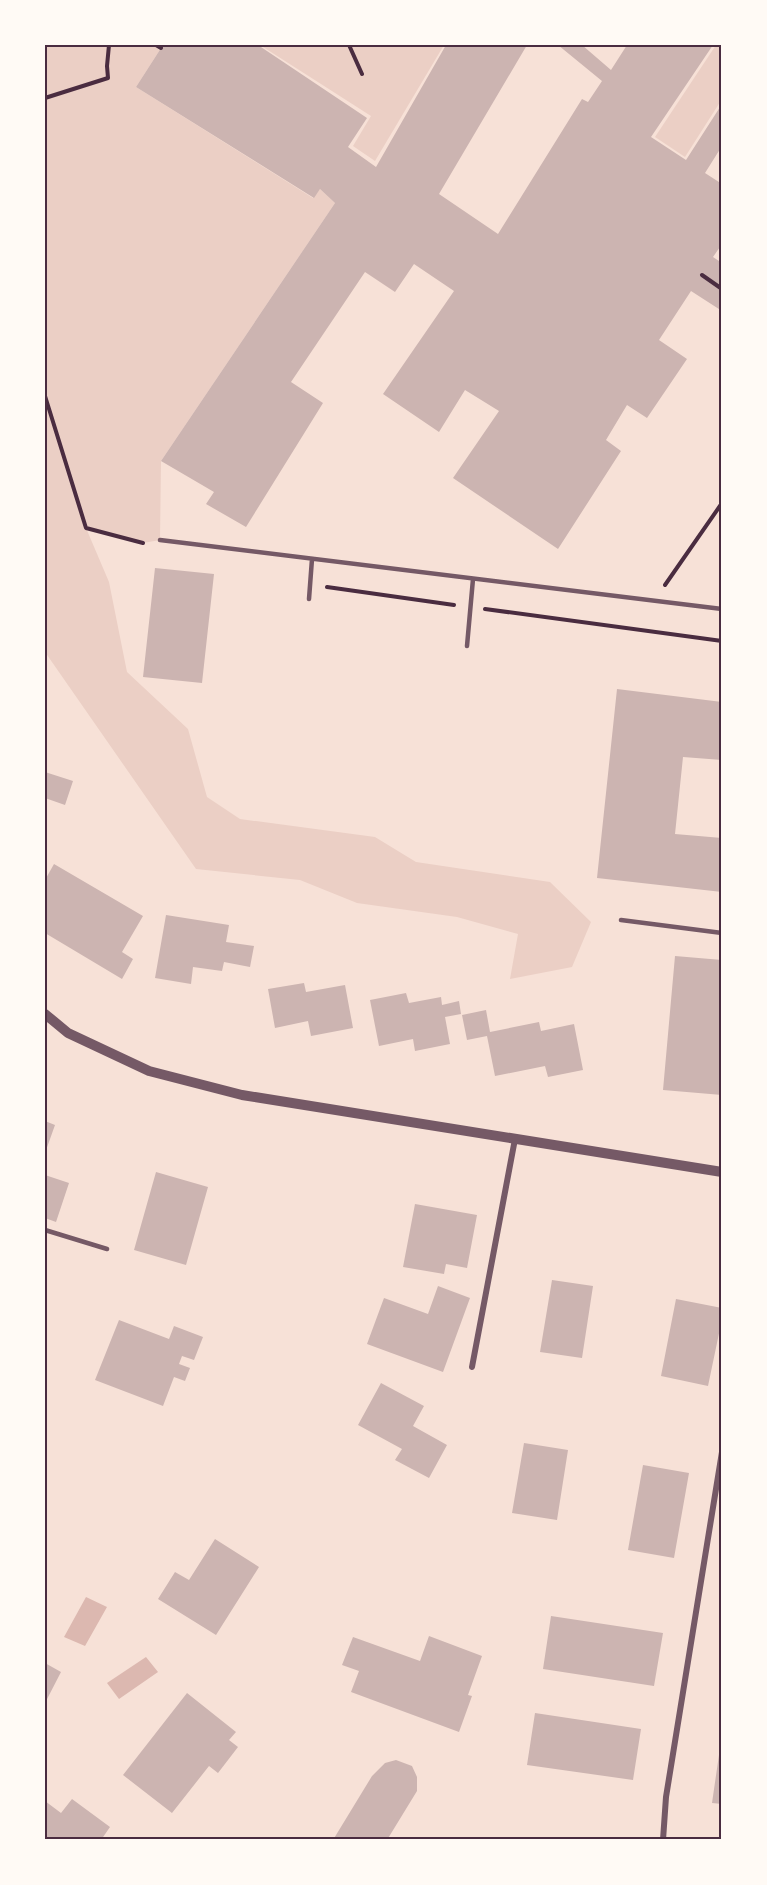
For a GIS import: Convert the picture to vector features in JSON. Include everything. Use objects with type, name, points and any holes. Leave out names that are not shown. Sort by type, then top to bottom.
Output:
[{"type":"street","points":[[45,1014],[68,1033],[149,1071],[242,1095],[722,1172]]},
{"type":"street","points":[[472,1368],[515,1139]]},
{"type":"street","points":[[663,1840],[666,1797],[722,1452]]},
{"type":"lane","points":[[160,540],[722,609]]},
{"type":"lane","points":[[309,598],[312,559]]},
{"type":"lane","points":[[467,646],[473,579]]},
{"type":"lane","points":[[621,920],[722,933]]},
{"type":"lane","points":[[45,1230],[107,1249]]},
{"type":"path","points":[[45,98],[108,78],[109,45]]},
{"type":"path","points":[[156,45],[161,48]]},
{"type":"path","points":[[349,45],[362,74]]},
{"type":"path","points":[[702,275],[722,289]]},
{"type":"path","points":[[45,396],[86,528],[143,543],[160,540]]},
{"type":"path","points":[[654,601],[722,503]]},
{"type":"path","points":[[310,584],[722,641]]},
{"type":"shaded area","points":[[45,45],[163,45],[136,87],[313,198],[320,189],[335,203],[161,461],[160,540],[143,543],[86,528],[109,582],[127,672],[188,729],[207,797],[240,819],[375,837],[416,862],[550,882],[591,922],[572,967],[510,979],[518,934],[457,917],[357,903],[300,880],[196,869],[45,652]]},
{"type":"shaded area","points":[[260,45],[444,45],[375,161],[353,146],[371,116]]},
{"type":"shaded area","points":[[716,45],[722,45],[722,99],[685,157],[655,137]]},
{"type":"shaded area","points":[[86,1597],[107,1607],[85,1646],[64,1637]]},
{"type":"shaded area","points":[[146,1657],[158,1672],[119,1699],[107,1683]]},
{"type":"building","points":[[163,45],[258,45],[367,118],[348,147],[376,167],[446,45],[527,45],[439,194],[498,234],[582,99],[588,102],[602,81],[558,45],[582,45],[611,70],[627,45],[713,45],[651,137],[686,160],[722,104],[722,146],[705,173],[722,184],[722,244],[713,257],[722,263],[722,311],[691,291],[659,340],[687,359],[647,418],[627,405],[606,440],[621,451],[558,549],[453,478],[499,411],[465,390],[439,432],[383,394],[454,291],[414,264],[395,292],[365,272],[291,382],[323,403],[246,527],[206,504],[214,492],[161,461],[335,203],[320,189],[314,198],[136,87]]},
{"type":"building","points":[[155,568],[214,574],[202,683],[143,677]]},
{"type":"building","points":[[617,689],[722,702],[722,760],[683,757],[675,834],[722,838],[722,892],[597,878]]},
{"type":"building","points":[[45,772],[73,781],[65,805],[45,798]]},
{"type":"building","points":[[54,864],[143,916],[122,952],[133,959],[122,979],[45,933],[45,880]]},
{"type":"building","points":[[166,915],[229,925],[226,942],[254,946],[250,967],[224,962],[222,971],[193,967],[191,984],[155,978]]},
{"type":"building","points":[[675,956],[722,960],[722,1095],[663,1090]]},
{"type":"building","points":[[304,983],[306,992],[345,985],[353,1028],[311,1036],[308,1021],[275,1028],[268,989]]},
{"type":"building","points":[[406,993],[409,1003],[441,997],[442,1005],[459,1001],[461,1014],[445,1017],[450,1044],[415,1051],[413,1039],[379,1046],[370,1000]]},
{"type":"building","points":[[486,1010],[490,1032],[539,1022],[541,1031],[574,1024],[583,1070],[548,1077],[545,1066],[495,1076],[487,1036],[467,1040],[462,1015]]},
{"type":"building","points":[[45,1121],[55,1125],[45,1153]]},
{"type":"building","points":[[156,1172],[208,1187],[186,1265],[134,1250]]},
{"type":"building","points":[[45,1175],[69,1183],[56,1222],[45,1218]]},
{"type":"building","points":[[415,1204],[477,1215],[467,1268],[446,1264],[444,1274],[403,1267]]},
{"type":"building","points":[[552,1280],[593,1286],[582,1358],[540,1352]]},
{"type":"building","points":[[438,1286],[470,1298],[443,1372],[367,1344],[384,1298],[428,1314]]},
{"type":"building","points":[[676,1299],[722,1308],[722,1319],[708,1386],[661,1376]]},
{"type":"building","points":[[119,1320],[169,1339],[174,1326],[203,1337],[194,1360],[182,1356],[179,1364],[190,1368],[185,1381],[174,1377],[163,1406],[95,1380]]},
{"type":"building","points":[[381,1383],[424,1406],[413,1426],[447,1445],[429,1478],[395,1460],[402,1449],[358,1425]]},
{"type":"building","points":[[524,1443],[568,1450],[557,1520],[512,1513]]},
{"type":"building","points":[[643,1465],[689,1473],[674,1558],[628,1550]]},
{"type":"building","points":[[215,1539],[259,1567],[216,1635],[158,1599],[175,1572],[189,1580]]},
{"type":"building","points":[[551,1616],[663,1633],[654,1686],[543,1669]]},
{"type":"building","points":[[429,1636],[482,1656],[468,1695],[472,1696],[459,1732],[351,1692],[359,1671],[342,1665],[353,1637],[420,1661]]},
{"type":"building","points":[[45,1663],[61,1672],[45,1703]]},
{"type":"building","points":[[187,1693],[236,1732],[229,1740],[238,1747],[218,1773],[209,1766],[172,1813],[123,1775]]},
{"type":"building","points":[[535,1713],[641,1729],[633,1780],[527,1765]]},
{"type":"building","points":[[720,1748],[722,1748],[722,1804],[712,1803]]},
{"type":"building","points":[[396,1760],[412,1766],[417,1777],[417,1791],[387,1840],[333,1840],[372,1776],[385,1763]]},
{"type":"building","points":[[72,1799],[110,1827],[101,1840],[45,1840],[45,1801],[61,1813]]}]
